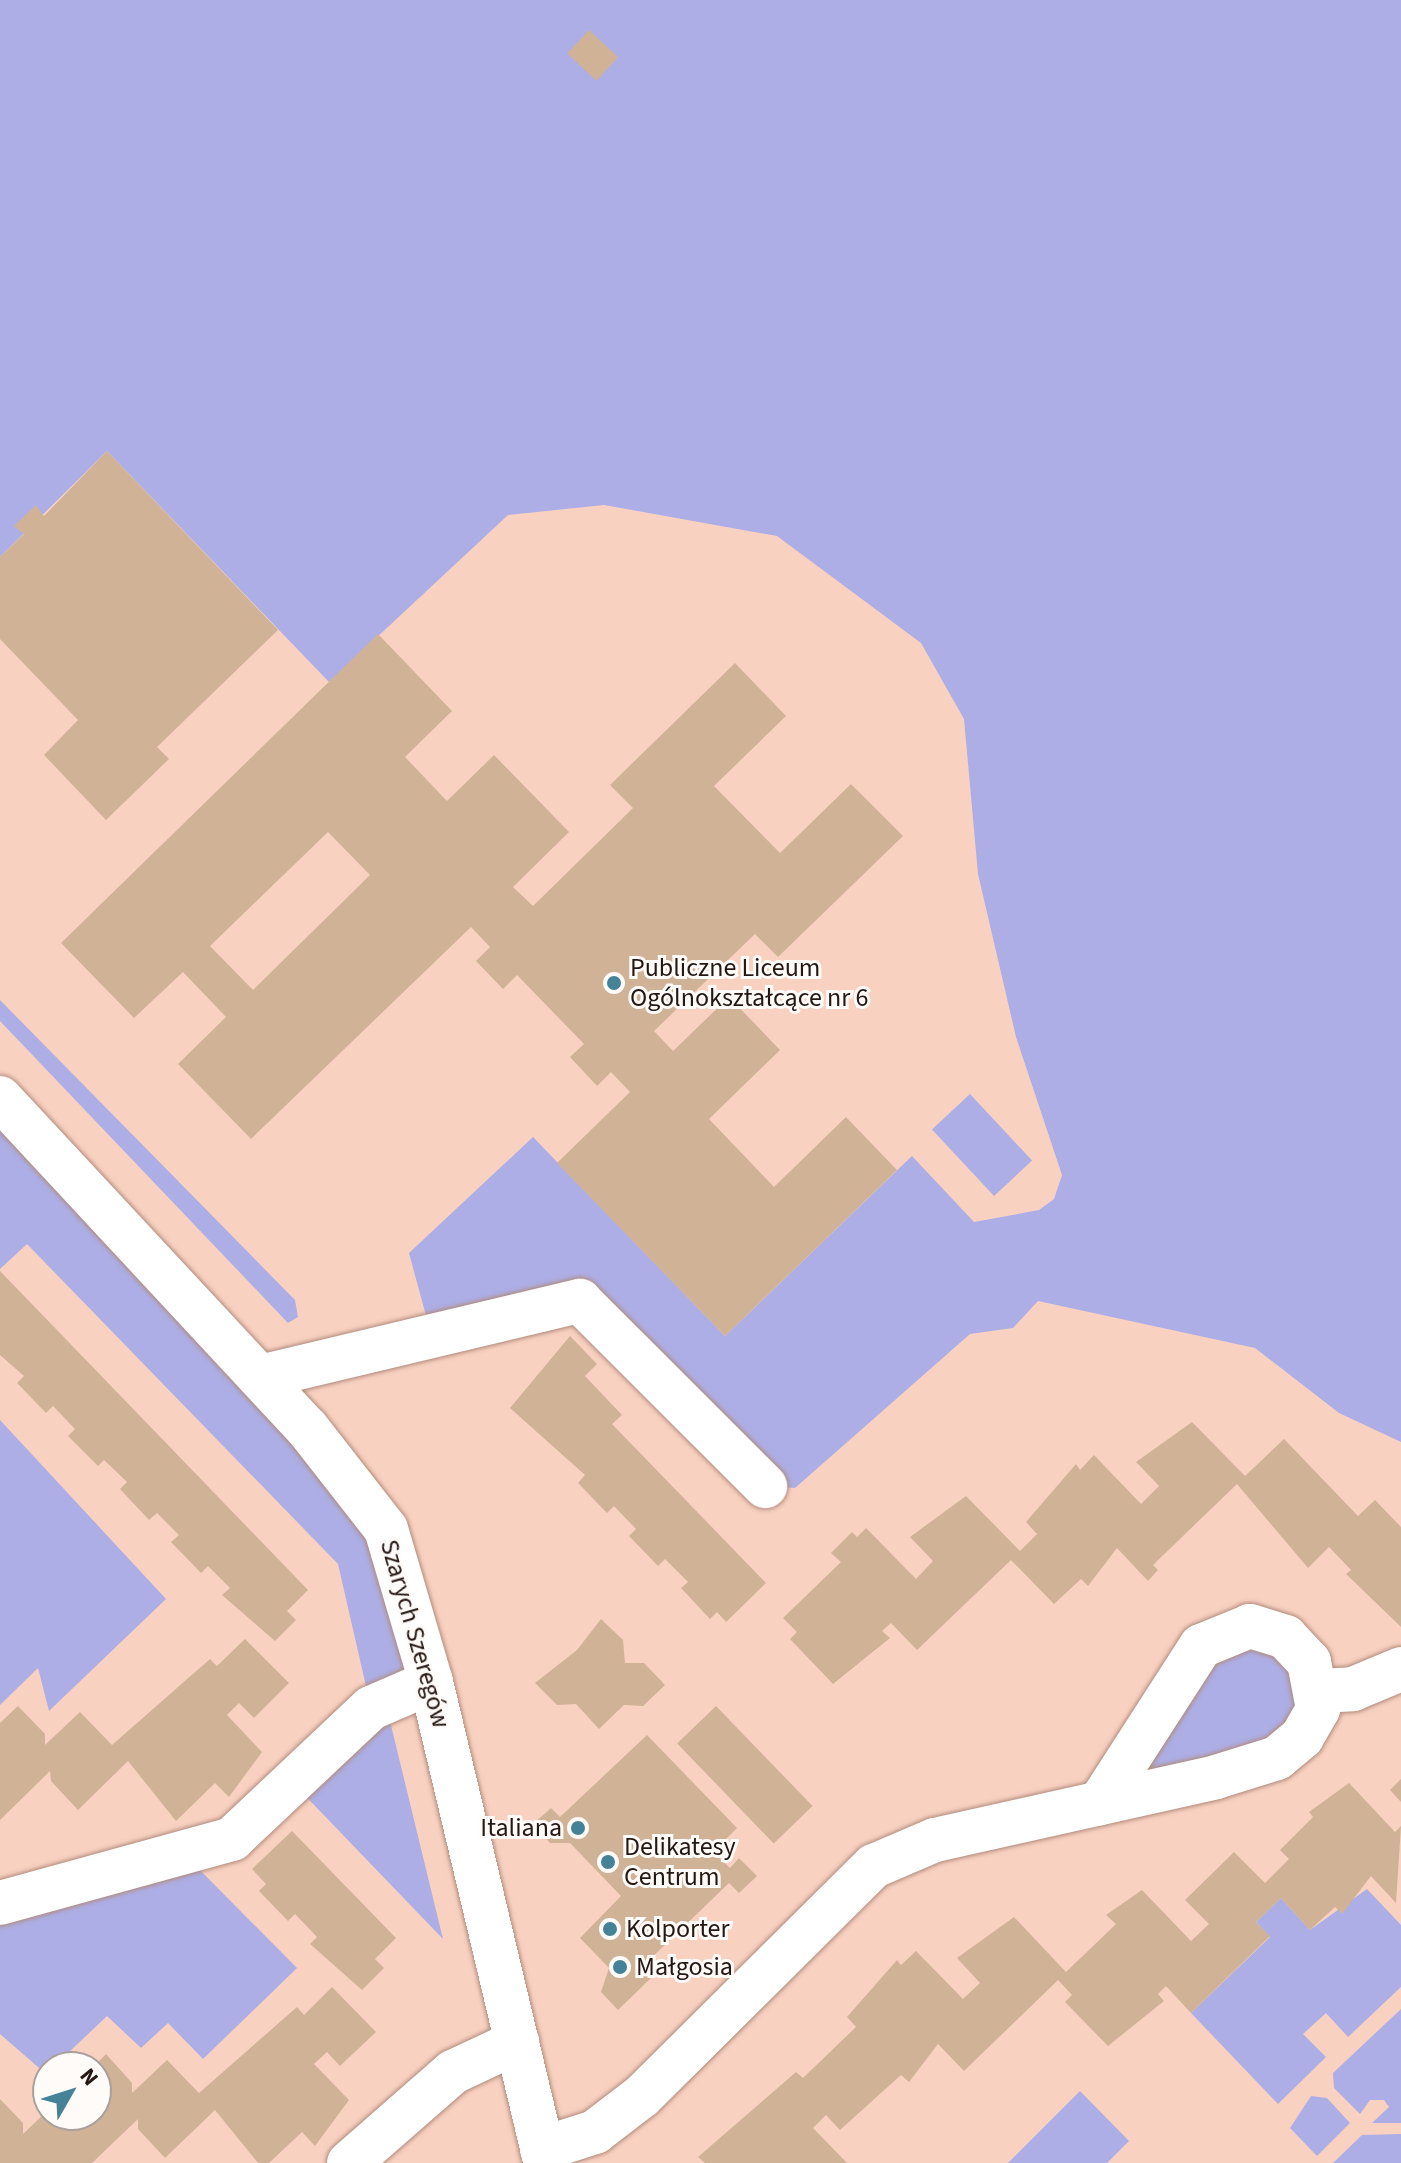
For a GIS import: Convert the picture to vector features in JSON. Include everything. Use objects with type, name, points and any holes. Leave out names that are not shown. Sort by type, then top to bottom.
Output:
[{"type":"street","name":"Szarych Szeregów","points":[[0,1098],[260,1377],[386,1529],[431,1682],[544,2156]]},
{"type":"street","points":[[260,1377],[580,1301],[765,1486]]},
{"type":"street","points":[[544,2156],[595,2132],[642,2096],[874,1866],[935,1840],[1100,1803],[1277,1758],[1312,1722],[1319,1691],[1309,1662],[1286,1637],[1250,1626],[1215,1637],[1187,1658],[1100,1803]]},
{"type":"street","points":[[1319,1691],[1353,1689],[1401,1669]]},
{"type":"street","points":[[0,1903],[232,1839],[371,1708],[431,1682]]},
{"type":"street","points":[[349,2163],[453,2072],[517,2042]]},
{"type":"shaded area","points":[[0,0],[1401,0],[1401,1442],[1339,1413],[1255,1348],[1038,1301],[1013,1328],[970,1334],[795,1488],[765,1486],[588,1307],[431,1334],[409,1253],[533,1137],[725,1336],[912,1156],[974,1222],[1039,1210],[1054,1199],[1062,1175],[1016,1037],[978,874],[964,719],[921,643],[777,536],[604,505],[508,515],[329,682],[107,451],[0,557]]},
{"type":"shaded area","points":[[0,1000],[295,1300],[298,1317],[288,1323],[0,1021]]},
{"type":"shaded area","points":[[970,1094],[1032,1161],[994,1196],[932,1129]]},
{"type":"shaded area","points":[[0,1097],[367,1498],[431,1682],[389,1717],[443,1939],[292,1782],[371,1708],[338,1564],[27,1244],[0,1269]]},
{"type":"shaded area","points":[[0,1420],[166,1599],[49,1711],[38,1668],[0,1705]]},
{"type":"shaded area","points":[[1270,1630],[1312,1722],[1100,1803],[1174,1677]]},
{"type":"shaded area","points":[[185,1855],[297,1968],[203,2059],[168,2023],[141,2048],[107,2016],[70,2051],[32,2051],[32,2062],[0,2034],[0,1903]]},
{"type":"shaded area","points":[[1367,1889],[1401,1925],[1401,1987],[1348,2037],[1326,2013],[1303,2034],[1326,2057],[1278,2104],[1191,2013],[1270,1937],[1256,1922],[1281,1898],[1310,1930]]},
{"type":"shaded area","points":[[1401,2009],[1401,2123],[1372,2123],[1389,2107],[1384,2100],[1370,2100],[1360,2114],[1334,2088],[1333,2073]]},
{"type":"shaded area","points":[[1080,2091],[1129,2141],[1107,2163],[1008,2163]]},
{"type":"shaded area","points":[[1311,2096],[1327,2098],[1350,2123],[1317,2156],[1290,2128]]},
{"type":"shaded area","points":[[1401,2134],[1401,2163],[1333,2163],[1362,2135]]},
{"type":"building","points":[[589,30],[618,57],[596,81],[567,53]]},
{"type":"building","points":[[107,451],[278,630],[157,747],[169,759],[106,820],[44,755],[78,720],[0,639],[0,557],[24,534],[14,526],[36,505],[44,516]]},
{"type":"building","name":"Publiczne Liceum Ogólnokształcące nr 6","points":[[378,634],[452,711],[405,757],[447,801],[494,755],[569,832],[513,887],[533,906],[633,808],[610,785],[735,663],[786,716],[714,786],[780,853],[851,784],[903,836],[778,957],[755,934],[654,1031],[673,1051],[729,997],[780,1050],[709,1119],[774,1187],[846,1117],[897,1170],[725,1336],[557,1163],[630,1092],[611,1072],[597,1086],[570,1057],[584,1044],[517,975],[503,989],[476,961],[490,947],[471,927],[251,1139],[178,1064],[226,1017],[183,972],[134,1018],[61,943]],"holes":[[[328,832],[370,875],[253,990],[210,946]]]},
{"type":"building","points":[[0,1271],[308,1590],[287,1611],[296,1620],[275,1641],[222,1595],[230,1588],[208,1566],[201,1573],[171,1542],[179,1535],[157,1513],[149,1520],[120,1489],[127,1482],[104,1460],[98,1466],[68,1436],[75,1429],[53,1406],[46,1413],[17,1383],[24,1376],[0,1355]]},
{"type":"building","points":[[570,1336],[597,1364],[585,1376],[622,1415],[612,1424],[766,1583],[726,1622],[717,1612],[710,1619],[681,1588],[688,1582],[665,1559],[658,1566],[629,1536],[636,1529],[614,1506],[607,1513],[578,1483],[585,1475],[510,1408]]},
{"type":"building","points":[[1192,1422],[1245,1476],[1284,1439],[1358,1516],[1375,1500],[1401,1527],[1401,1627],[1346,1574],[1351,1570],[1329,1547],[1308,1568],[1237,1484],[1153,1565],[1158,1570],[1148,1581],[1117,1548],[1088,1586],[1081,1579],[1054,1604],[1011,1560],[917,1650],[891,1623],[882,1631],[890,1638],[833,1684],[790,1639],[797,1632],[783,1618],[841,1562],[831,1553],[852,1532],[857,1537],[866,1528],[916,1579],[933,1561],[910,1537],[966,1496],[1020,1551],[1037,1534],[1026,1522],[1076,1464],[1080,1470],[1094,1455],[1141,1504],[1159,1486],[1136,1462]]},
{"type":"building","points":[[601,1619],[623,1640],[625,1663],[644,1663],[665,1685],[643,1706],[624,1705],[599,1729],[576,1704],[557,1705],[535,1683],[577,1650]]},
{"type":"building","points":[[245,1639],[289,1683],[254,1718],[239,1703],[227,1715],[262,1752],[229,1797],[215,1783],[176,1821],[128,1761],[78,1810],[51,1781],[50,1771],[0,1820],[0,1723],[18,1706],[45,1734],[45,1745],[80,1712],[112,1745],[210,1659],[217,1666]]},
{"type":"building","points":[[716,1706],[813,1806],[774,1843],[677,1744]]},
{"type":"building","points":[[647,1735],[737,1828],[713,1852],[730,1868],[739,1858],[757,1876],[739,1893],[729,1883],[642,1967],[651,1978],[618,2010],[601,1992],[609,1968],[580,1938],[621,1896],[570,1843],[550,1843],[533,1824],[551,1808],[560,1817]]},
{"type":"building","points":[[1401,1779],[1401,1802],[1390,1790]]},
{"type":"building","points":[[1349,1783],[1395,1832],[1401,1826],[1396,1903],[1371,1876],[1342,1914],[1335,1907],[1310,1930],[1281,1898],[1256,1922],[1270,1936],[1191,2013],[1166,1986],[1158,1994],[1164,2001],[1108,2046],[1065,2002],[1072,1995],[1058,1980],[964,2071],[938,2044],[909,2082],[901,2075],[840,2130],[826,2115],[813,2128],[847,2163],[705,2163],[698,2157],[796,2072],[803,2078],[856,2027],[847,2017],[897,1960],[901,1965],[916,1951],[963,1999],[980,1983],[957,1958],[1014,1917],[1066,1972],[1116,1924],[1106,1915],[1142,1890],[1191,1941],[1209,1924],[1185,1900],[1234,1852],[1265,1883],[1289,1859],[1280,1850],[1313,1817],[1309,1812]]},
{"type":"building","points":[[292,1831],[396,1938],[375,1959],[384,1968],[362,1990],[310,1944],[317,1937],[295,1914],[288,1921],[259,1891],[266,1884],[252,1869]]},
{"type":"building","points":[[332,1987],[376,2032],[340,2066],[327,2052],[314,2064],[349,2100],[315,2146],[302,2132],[269,2163],[258,2163],[215,2110],[165,2158],[138,2129],[138,2119],[92,2163],[0,2163],[0,2099],[23,2123],[23,2134],[32,2125],[32,2131],[112,2131],[112,2061],[132,2083],[132,2093],[167,2060],[199,2093],[297,2007],[304,2015]]},
{"type":"place","name":"Publiczne Liceum Ogólnokształcące nr 6","points":[[614,983]]},
{"type":"place","name":"Italiana","points":[[578,1828]]},
{"type":"place","name":"Delikatesy Centrum","points":[[608,1862]]},
{"type":"place","name":"Kolporter","points":[[610,1929]]},
{"type":"place","name":"Małgosia","points":[[620,1967]]}]
